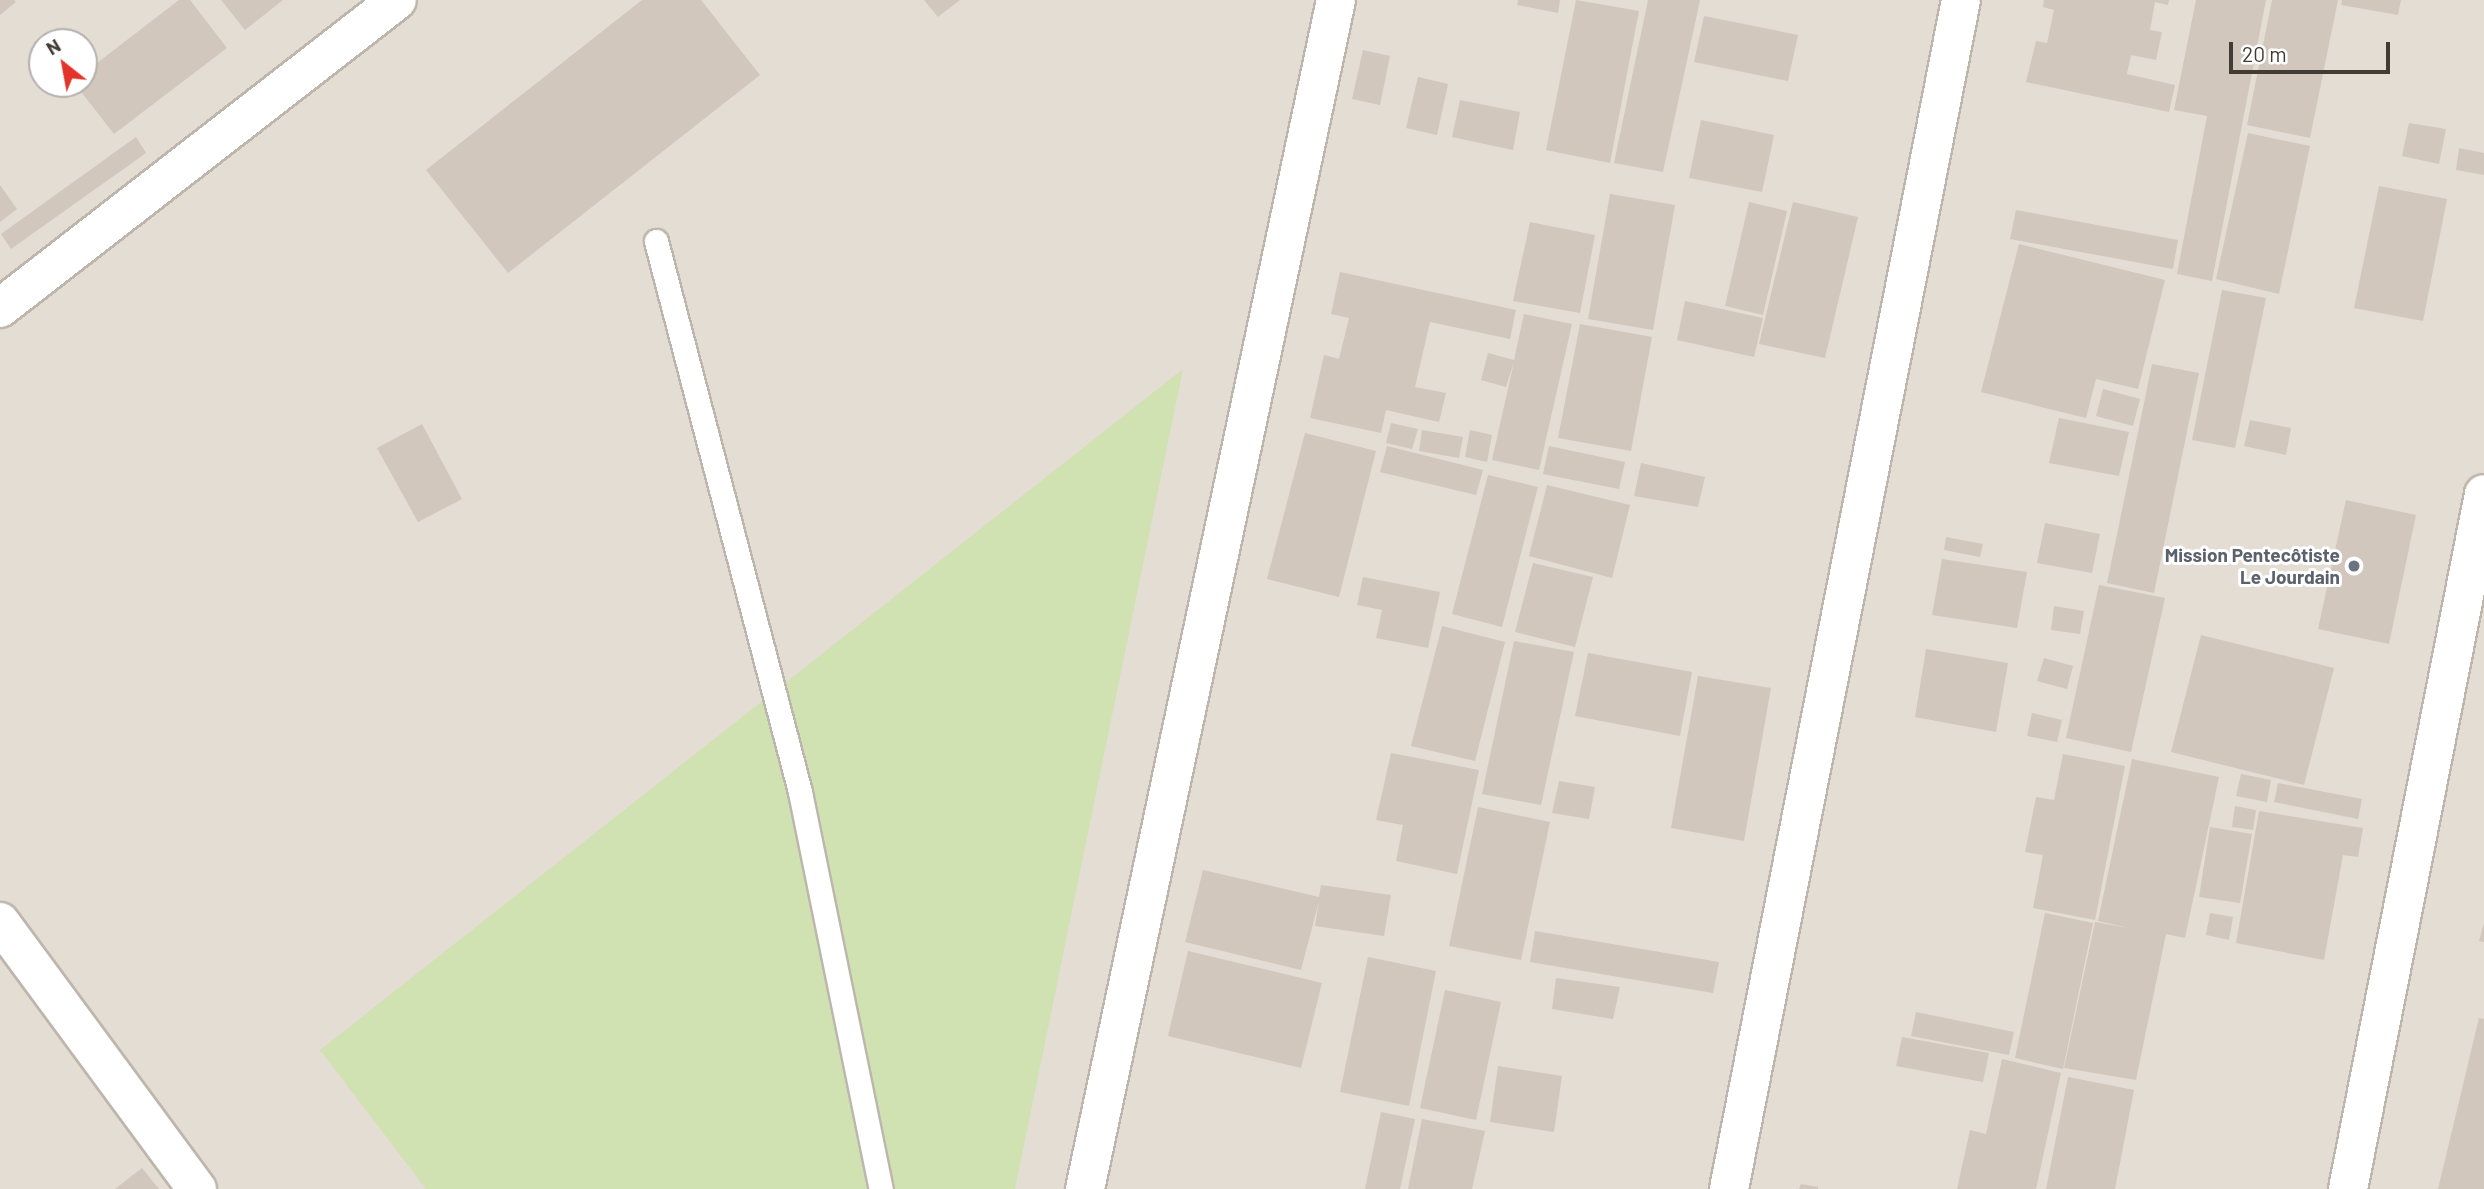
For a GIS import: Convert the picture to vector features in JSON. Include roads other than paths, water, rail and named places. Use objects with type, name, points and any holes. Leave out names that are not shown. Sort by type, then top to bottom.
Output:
[{"type":"street","points":[[0,308],[397,0]]},
{"type":"street","points":[[1085,1189],[1336,0]]},
{"type":"street","points":[[1729,1189],[1961,0]]},
{"type":"street","points":[[2348,1189],[2479,543],[2484,494]]},
{"type":"street","points":[[0,922],[197,1189]]},
{"type":"lane","points":[[656,241],[800,792],[881,1189]]},
{"type":"place","name":"Mission Pentecôtiste Le Jourdain","points":[[2354,566]]}]
